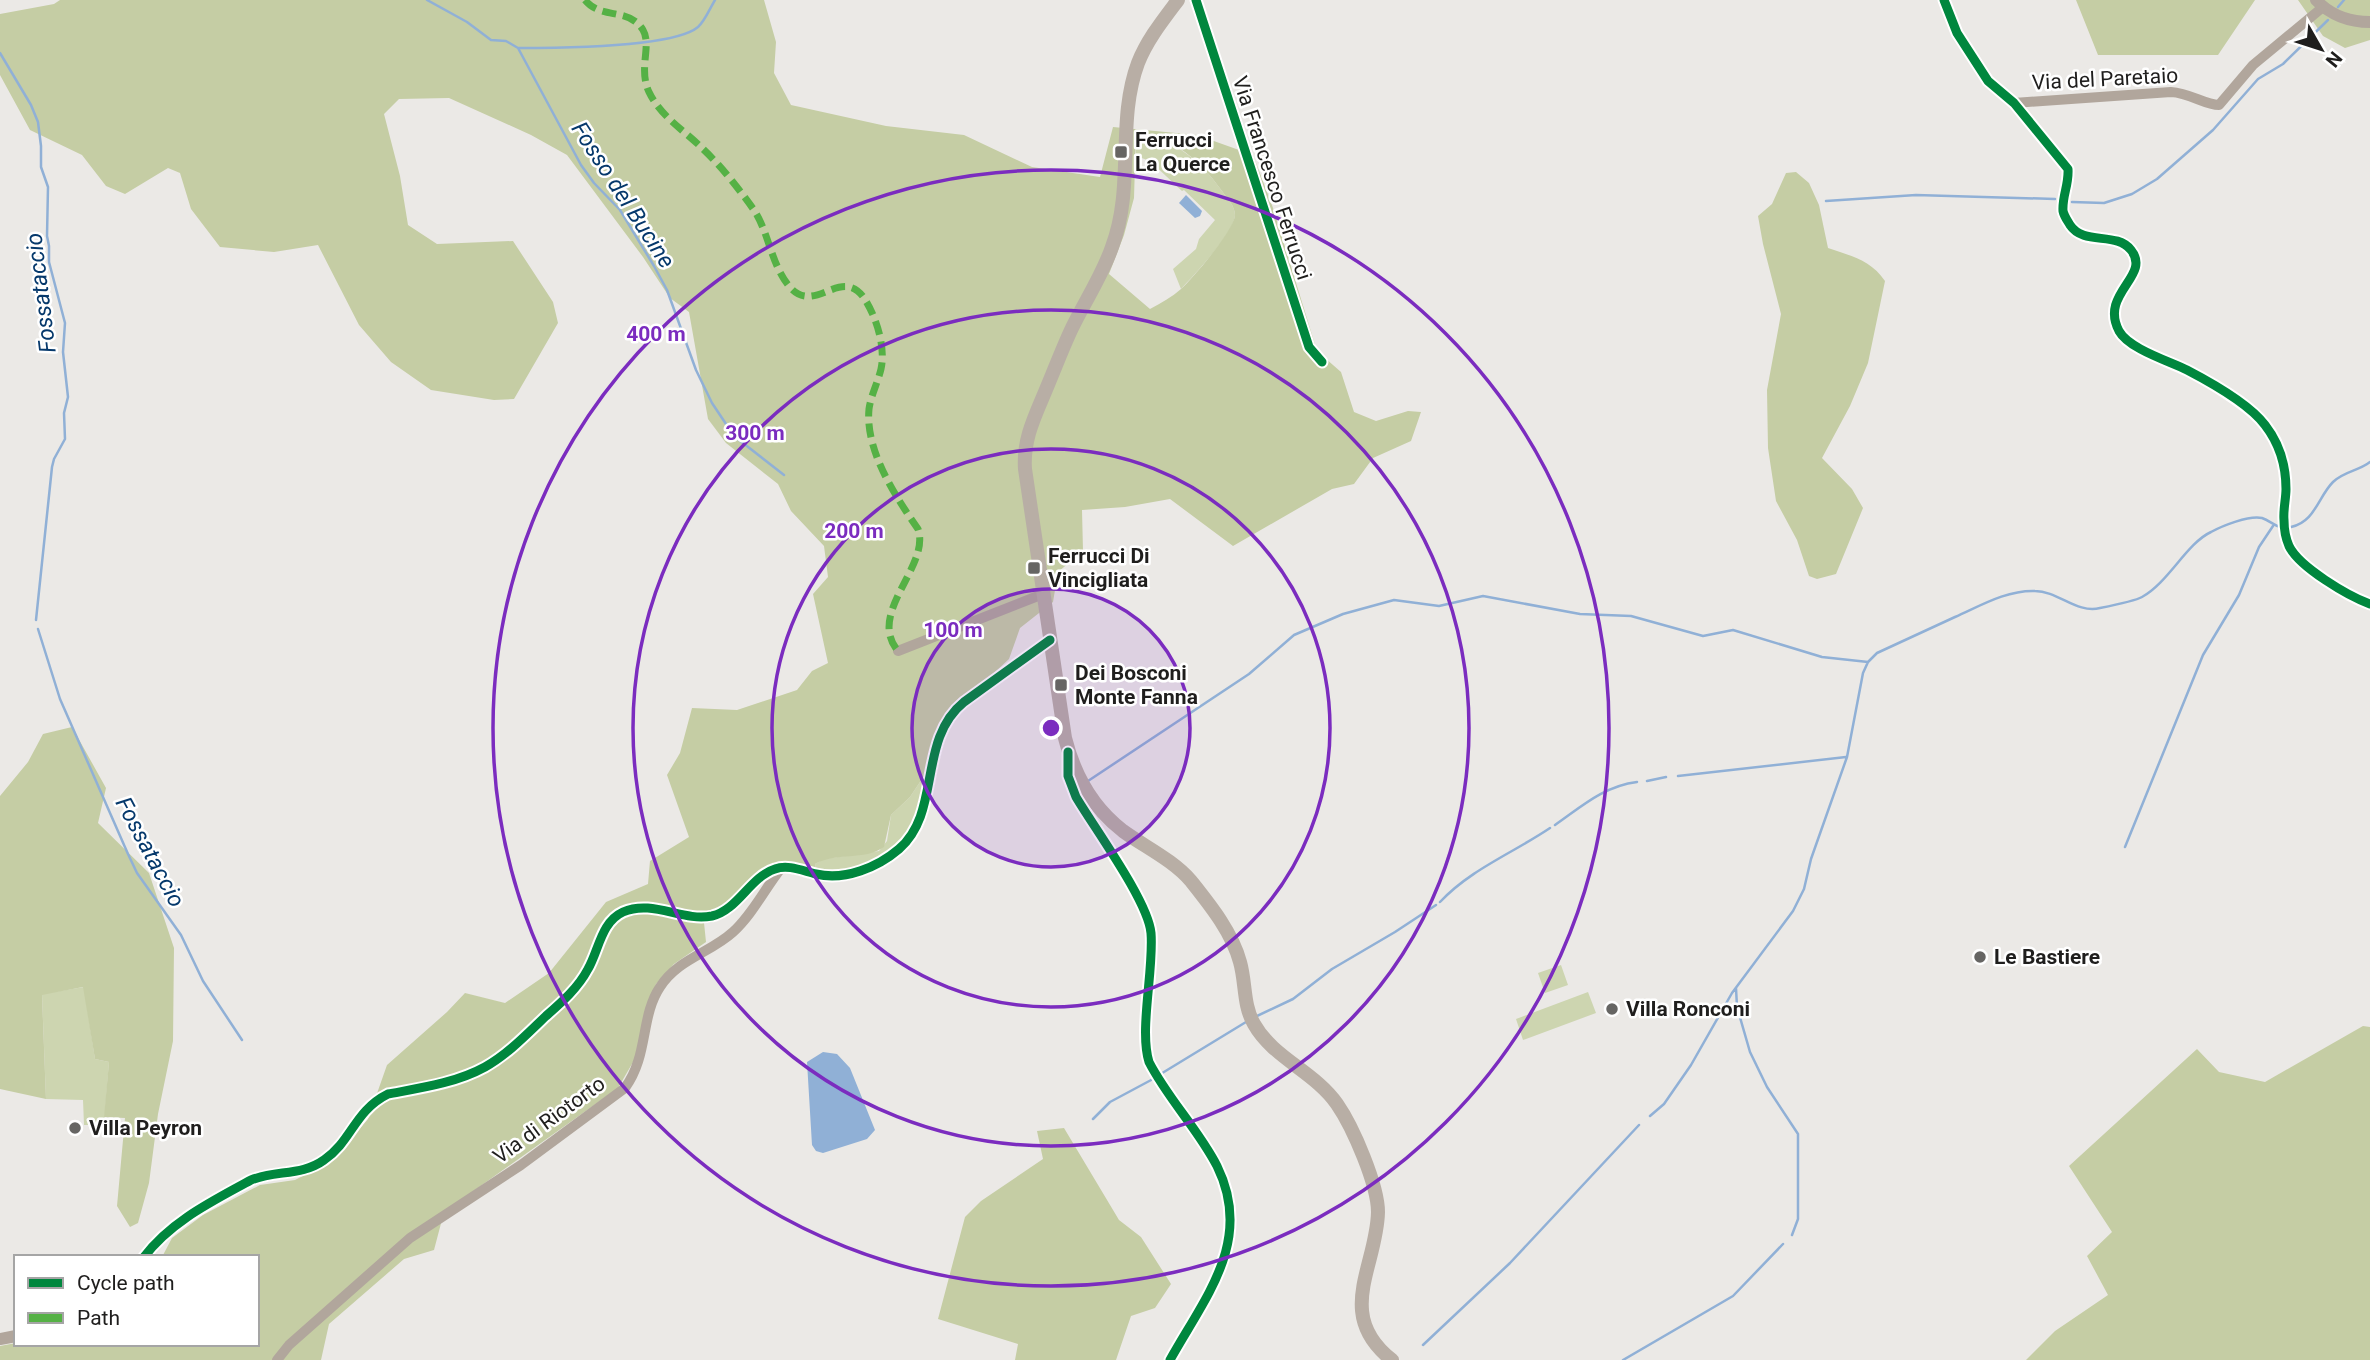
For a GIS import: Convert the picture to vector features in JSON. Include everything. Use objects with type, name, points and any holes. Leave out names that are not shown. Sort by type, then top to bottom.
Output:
[{"type":"main road","points":[[1178,0],[1149,42],[1133,79],[1127,116],[1124,200],[1117,234],[1104,268],[1072,329],[1027,436],[1025,469],[1050,640],[1068,752],[1084,787],[1105,814],[1123,830],[1188,878],[1231,938],[1240,962],[1252,1019],[1269,1044],[1318,1082],[1337,1104],[1372,1180],[1378,1214],[1361,1302],[1371,1335],[1392,1360]]},
{"type":"street","name":"Via Francesco Ferrucci","points":[[1196,0],[1309,347],[1322,362]]},
{"type":"street","points":[[1944,0],[1957,33],[1988,81],[2014,103],[2068,169],[2069,183],[2063,214],[2074,231],[2129,247],[2136,258],[2136,269],[2114,307],[2119,330],[2128,342],[2186,370],[2233,398],[2250,409],[2266,425],[2285,464],[2283,517],[2290,548],[2330,584],[2370,604]]},
{"type":"street","points":[[2319,3],[2345,19],[2370,22]]},
{"type":"street","name":"Via del Paretaio","points":[[2014,103],[2171,92],[2190,94],[2219,105],[2253,65],[2319,3]]},
{"type":"street","points":[[898,651],[1043,594]]},
{"type":"street","points":[[146,1255],[157,1241],[185,1218],[251,1180],[261,1176],[305,1170],[326,1159],[340,1145],[363,1111],[378,1099],[388,1094],[462,1077],[485,1067],[506,1053],[580,982],[594,959],[605,930],[614,917],[621,913],[654,908],[696,916],[715,915],[726,909],[767,873],[783,867],[821,875],[841,875],[864,869],[897,851],[918,826],[933,758],[952,714],[964,702],[1050,640]]},
{"type":"street","points":[[1068,752],[1068,776],[1076,797],[1148,917],[1152,950],[1147,1055],[1157,1076],[1216,1166],[1231,1214],[1230,1242],[1223,1262],[1170,1360]]},
{"type":"street","name":"Via di Riotorto","points":[[276,1360],[289,1345],[318,1322],[401,1245],[510,1172],[625,1088],[642,1054],[659,988],[683,964],[735,930],[783,867]]},
{"type":"green space","points":[[60,0],[764,0],[776,42],[774,73],[791,105],[886,126],[964,135],[1032,167],[1100,177],[1113,127],[1197,135],[1253,155],[1273,208],[1317,351],[1341,372],[1354,412],[1376,421],[1408,411],[1421,412],[1411,441],[1373,458],[1354,484],[1332,489],[1233,546],[1170,499],[1125,507],[1082,510],[1083,551],[1058,572],[1053,602],[1020,628],[1009,659],[952,712],[926,773],[910,797],[891,815],[884,847],[868,854],[823,860],[815,864],[816,869],[771,865],[761,869],[721,908],[703,913],[706,942],[674,964],[656,984],[636,1057],[618,1088],[444,1212],[434,1250],[404,1259],[329,1324],[321,1360],[0,1360],[0,1346],[14,1343],[14,1346],[259,1346],[259,1255],[163,1255],[172,1238],[203,1215],[260,1185],[295,1180],[332,1161],[368,1119],[387,1065],[465,993],[505,1003],[549,973],[606,902],[648,884],[650,861],[689,837],[667,775],[680,753],[692,708],[737,710],[797,690],[812,671],[828,663],[813,594],[828,577],[824,546],[791,511],[778,484],[726,443],[708,419],[689,312],[670,298],[567,155],[531,135],[449,98],[399,99],[384,114],[400,176],[408,225],[437,244],[513,241],[553,302],[558,323],[514,399],[494,400],[431,390],[391,362],[359,325],[318,245],[274,252],[220,247],[191,209],[180,173],[168,168],[125,194],[106,186],[82,155],[30,130],[0,75],[0,14],[54,4]],"holes":[[[1136,131],[1163,139],[1185,152],[1204,169],[1228,199],[1235,215],[1221,242],[1195,274],[1178,292],[1150,309],[1109,274],[1134,198]]]},
{"type":"green space","points":[[2076,0],[2255,0],[2218,55],[2098,55]]},
{"type":"green space","points":[[2298,0],[2370,0],[2370,40],[2345,48],[2323,36]]},
{"type":"green space","points":[[1135,131],[1162,140],[1195,160],[1230,202],[1235,212],[1233,223],[1221,243],[1181,289],[1173,269],[1196,249],[1199,239],[1215,220],[1150,161],[1136,156]]},
{"type":"green space","points":[[1796,172],[1809,183],[1819,205],[1828,248],[1867,263],[1885,281],[1868,363],[1850,406],[1822,458],[1852,489],[1863,508],[1836,574],[1817,579],[1809,576],[1797,540],[1776,501],[1768,448],[1767,390],[1781,314],[1758,216],[1772,204],[1786,173]]},
{"type":"green space","points":[[72,727],[106,788],[98,823],[149,873],[174,948],[173,1041],[158,1114],[149,1183],[138,1223],[130,1227],[117,1206],[125,1118],[104,1117],[109,1062],[95,1059],[83,987],[42,995],[46,1099],[0,1089],[0,796],[28,762],[43,734]]},
{"type":"green space","points":[[926,773],[918,812],[903,841],[868,863],[835,872],[816,869],[815,864],[824,859],[879,851],[887,841],[891,815],[910,797]]},
{"type":"green space","points":[[1561,965],[1568,985],[1545,993],[1538,973]]},
{"type":"green space","points":[[84,987],[95,1059],[109,1062],[104,1125],[84,1125],[83,1100],[46,1099],[42,994]]},
{"type":"green space","points":[[1588,992],[1596,1013],[1523,1040],[1516,1019]]},
{"type":"green space","points":[[2363,1026],[2370,1027],[2370,1360],[2026,1360],[2055,1331],[2108,1295],[2087,1256],[2112,1232],[2069,1166],[2197,1049],[2219,1072],[2265,1082]]},
{"type":"green space","points":[[1064,1128],[1119,1220],[1141,1237],[1171,1284],[1155,1308],[1131,1316],[1116,1360],[1015,1360],[1018,1344],[938,1319],[965,1217],[981,1201],[1043,1159],[1037,1131]]},
{"type":"water","points":[[1186,195],[1202,211],[1200,216],[1195,218],[1179,203]]},
{"type":"water","points":[[823,1052],[837,1054],[850,1068],[875,1130],[867,1139],[823,1153],[816,1151],[812,1145],[807,1062]]},
{"type":"waterway","name":"Fosso del Bucine","points":[[427,0],[467,22],[491,40],[506,41],[518,48],[581,165],[620,210],[654,266],[667,290],[696,370],[712,403],[734,436],[784,475]]},
{"type":"waterway","points":[[518,48],[611,45],[664,39],[698,27],[715,0]]},
{"type":"waterway","points":[[2338,7],[2344,0]]},
{"type":"waterway","points":[[2072,202],[2104,203],[2132,194],[2157,179],[2213,130],[2258,79],[2283,64],[2328,20]]},
{"type":"waterway","name":"Fossataccio","points":[[0,53],[38,122],[41,167],[48,187],[49,262],[65,323],[63,352],[68,397],[64,413],[65,439],[52,467],[36,620]]},
{"type":"waterway","points":[[1826,201],[1916,195],[2055,199]]},
{"type":"waterway","points":[[1650,1116],[1664,1104],[1691,1065],[1732,993],[1793,911],[1804,889],[1811,859],[1847,757],[1863,673],[1868,662],[1877,653],[2014,593],[2043,592],[2092,609],[2139,599],[2151,591],[2202,537],[2222,527],[2257,517],[2282,527],[2299,524],[2311,515],[2333,482],[2370,462]]},
{"type":"waterway","points":[[2125,847],[2203,655],[2239,595],[2259,547],[2273,526]]},
{"type":"waterway","points":[[1088,781],[1249,674],[1294,635],[1343,614],[1394,600],[1439,606],[1483,596],[1580,614],[1631,616],[1703,636],[1733,630],[1822,657],[1868,662]]},
{"type":"waterway","name":"Fossataccio","points":[[38,629],[60,699],[137,873],[181,935],[203,981],[242,1040]]},
{"type":"waterway","points":[[1678,776],[1846,757]]},
{"type":"waterway","points":[[1647,781],[1666,777]]},
{"type":"waterway","points":[[1555,825],[1603,793],[1637,782]]},
{"type":"waterway","points":[[1440,902],[1465,880],[1550,828]]},
{"type":"waterway","points":[[1255,1017],[1293,999],[1332,969],[1436,905]]},
{"type":"waterway","points":[[1736,988],[1737,1007],[1750,1052],[1767,1087],[1798,1134],[1798,1219],[1792,1235]]},
{"type":"waterway","points":[[1159,1075],[1246,1022]]},
{"type":"waterway","points":[[1093,1119],[1110,1102],[1153,1079]]},
{"type":"waterway","points":[[1423,1345],[1510,1263],[1639,1125]]},
{"type":"waterway","points":[[1623,1360],[1733,1296],[1783,1244]]},
{"type":"marked path","points":[[585,0],[599,10],[630,18],[643,30],[646,43],[646,83],[654,101],[666,116],[717,163],[754,210],[778,268],[789,286],[798,294],[808,296],[837,288],[855,289],[864,298],[872,314],[882,351],[880,374],[869,409],[872,441],[884,473],[918,529],[920,543],[889,621],[890,636],[898,651]]},
{"type":"cycle path","points":[[1196,0],[1309,347],[1322,362]]},
{"type":"cycle path","points":[[1944,0],[1957,33],[1988,81],[2014,103],[2068,169],[2063,211],[2070,225],[2083,235],[2125,244],[2136,259],[2131,277],[2115,306],[2119,331],[2140,349],[2218,387],[2258,417],[2274,439],[2283,463],[2286,489],[2284,523],[2289,546],[2313,571],[2349,595],[2370,604]]},
{"type":"cycle path","points":[[146,1255],[180,1222],[251,1180],[298,1171],[324,1160],[341,1144],[360,1117],[388,1094],[462,1077],[502,1056],[575,989],[588,969],[605,929],[623,912],[645,908],[690,916],[712,916],[721,913],[758,879],[775,869],[790,868],[838,876],[871,867],[891,856],[912,834],[921,816],[934,755],[949,718],[964,702],[1050,640]]},
{"type":"cycle path","points":[[1068,752],[1068,776],[1076,797],[1120,865],[1148,919],[1151,948],[1146,1049],[1149,1062],[1209,1152],[1227,1193],[1230,1219],[1228,1244],[1220,1268],[1210,1291],[1170,1360]]},
{"type":"place","name":"Ferrucci La Querce","points":[[1121,152]]},
{"type":"place","name":"Ferrucci Di Vincigliata","points":[[1034,568]]},
{"type":"place","name":"Dei Bosconi Monte Fanna","points":[[1061,685]]},
{"type":"place","name":"Le Bastiere","points":[[1980,957]]},
{"type":"place","name":"Villa Ronconi","points":[[1612,1009]]},
{"type":"place","name":"Villa Peyron","points":[[75,1128]]}]
